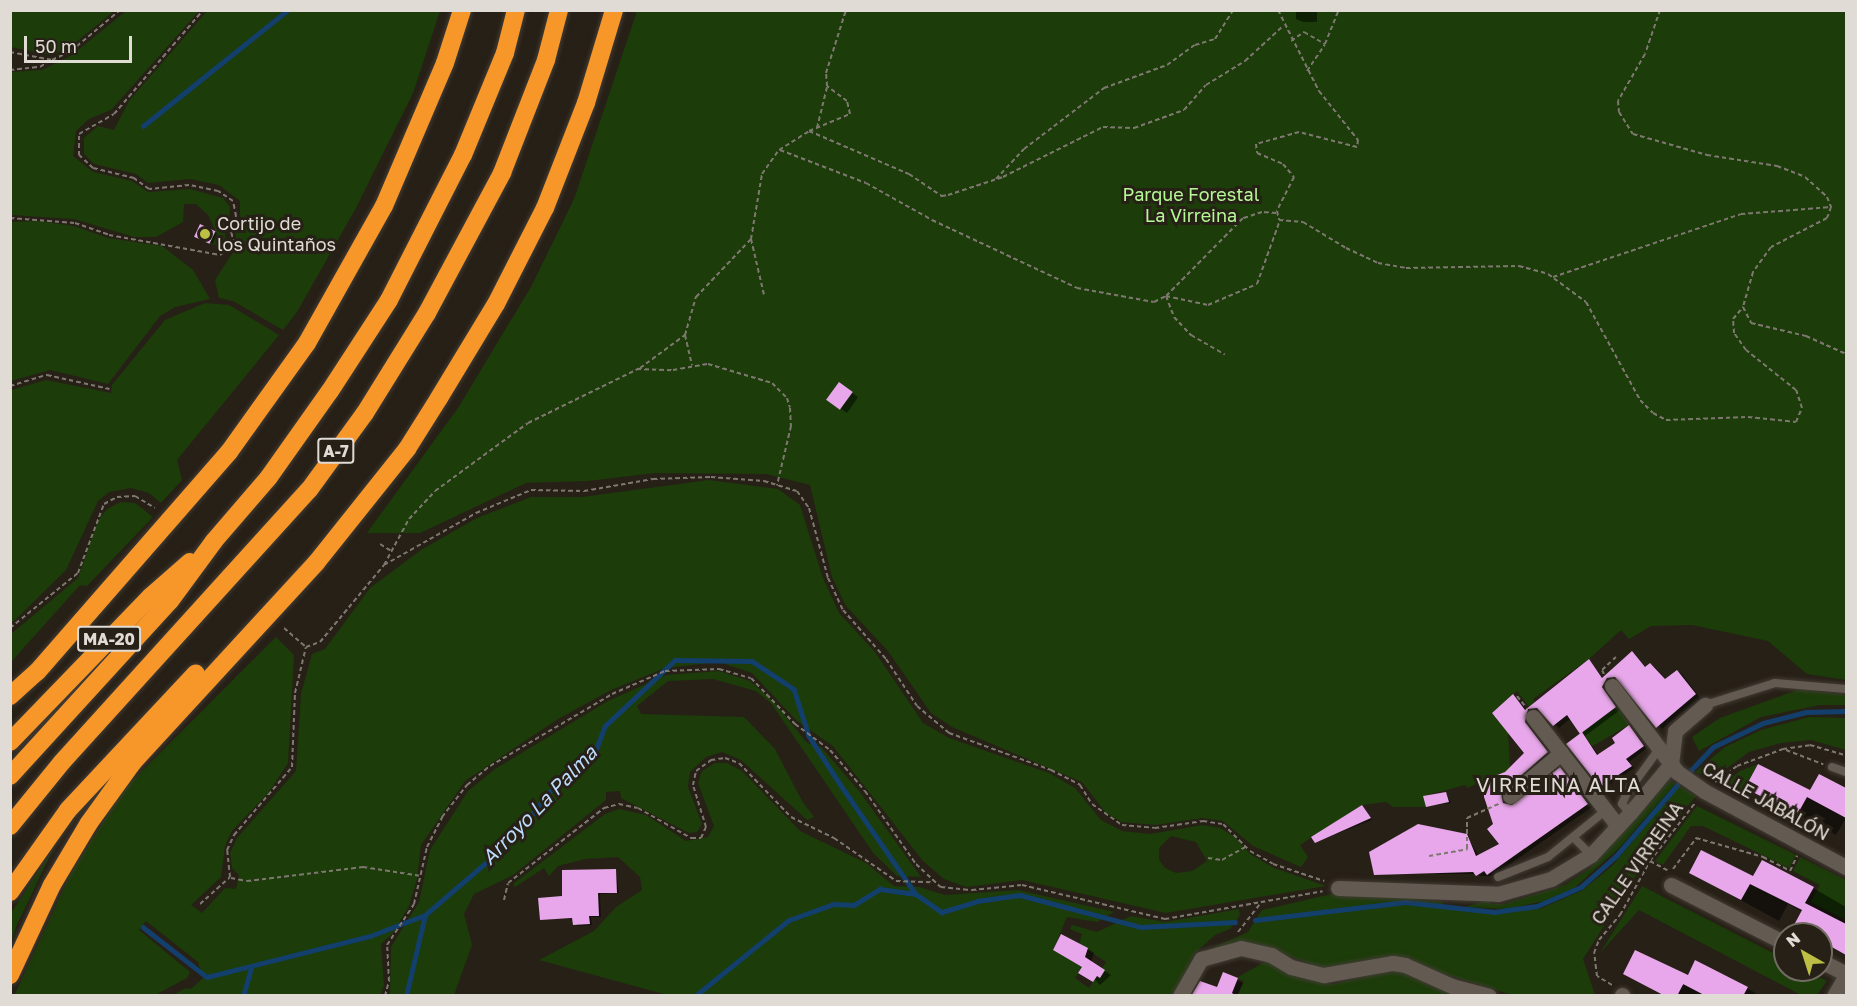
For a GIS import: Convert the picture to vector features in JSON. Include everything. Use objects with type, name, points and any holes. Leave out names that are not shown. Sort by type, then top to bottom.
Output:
[{"type":"highway","points":[[10,708],[37,672],[229,452],[307,343],[384,206],[437,84],[462,10]]},
{"type":"highway","name":"A-7","points":[[10,776],[170,602],[214,542],[269,477],[389,300],[463,154],[505,53],[516,10]]},
{"type":"highway","name":"A-7","points":[[10,826],[62,762],[309,490],[365,413],[428,313],[502,173],[539,79],[559,10]]},
{"type":"highway","points":[[10,975],[52,885],[133,762],[316,563],[362,508],[419,427],[496,304],[545,208],[586,103],[614,10]]},
{"type":"highway","points":[[10,892],[68,810],[104,769],[310,557],[419,427]]},
{"type":"highway","name":"MA-20","points":[[10,742],[150,597],[214,542]]},
{"type":"highway","points":[[10,696],[37,672]]},
{"type":"street","name":"CALLE JABALÓN","points":[[1608,680],[1659,749],[1700,797],[1846,867]]},
{"type":"street","points":[[1338,888],[1514,892],[1551,879],[1591,855],[1630,813],[1671,764],[1675,731],[1705,705]]},
{"type":"street","points":[[1533,717],[1618,826]]},
{"type":"street","points":[[1510,796],[1561,753]]},
{"type":"street","points":[[1671,879],[1773,936]]},
{"type":"street","points":[[1180,996],[1201,959],[1240,948],[1271,955],[1291,967],[1324,975],[1393,963],[1405,964],[1452,986],[1490,996]]},
{"type":"street","points":[[1834,996],[1846,975]]},
{"type":"lane","points":[[1705,705],[1775,683],[1846,688]]},
{"type":"lane","points":[[1630,813],[1622,804],[1627,793],[1659,749]]},
{"type":"lane","points":[[1832,767],[1846,772]]},
{"type":"lane","points":[[1498,877],[1526,868],[1573,837],[1605,811]]},
{"type":"lane","points":[[1573,837],[1591,855]]},
{"type":"path","points":[[10,70],[40,67],[71,51],[120,10]]},
{"type":"path","points":[[10,218],[75,223],[109,235],[220,255],[234,244],[231,231],[236,216],[233,201],[218,191],[189,185],[149,189],[134,178],[93,168],[79,155],[79,134],[114,114],[203,10]]},
{"type":"path","points":[[817,128],[827,86],[826,73],[846,10]]},
{"type":"path","points":[[996,179],[1024,149],[1104,88],[1167,65],[1195,45],[1215,39],[1233,10]]},
{"type":"path","points":[[1276,213],[1294,177],[1282,164],[1257,153],[1256,144],[1299,132],[1357,147],[1358,140],[1307,71],[1283,26],[1278,10]]},
{"type":"path","points":[[1307,71],[1325,44],[1339,10]]},
{"type":"path","points":[[1276,213],[1281,220],[1303,222],[1378,263],[1426,269],[1519,266],[1552,277],[1586,302],[1640,400],[1653,414],[1666,420],[1748,417],[1796,422],[1802,408],[1796,390],[1746,350],[1734,333],[1733,319],[1743,307],[1753,272],[1772,247],[1827,218],[1831,207],[1827,197],[1805,177],[1777,166],[1707,155],[1633,134],[1619,112],[1618,101],[1645,54],[1660,10]]},
{"type":"path","points":[[809,131],[909,174],[942,196],[996,179],[1103,127],[1134,128],[1184,110],[1206,85],[1245,61],[1283,26]]},
{"type":"path","points":[[1291,41],[1304,32],[1325,44]]},
{"type":"path","points":[[10,52],[51,60]]},
{"type":"path","points":[[764,295],[751,239],[762,174],[779,150],[809,131],[843,118],[851,108],[827,86]]},
{"type":"path","points":[[779,150],[866,183],[932,220],[970,235],[1077,288],[1154,302],[1166,296],[1244,218],[1276,213]]},
{"type":"path","points":[[1552,277],[1741,214],[1831,207]]},
{"type":"path","points":[[1166,296],[1208,305],[1257,284],[1281,220]]},
{"type":"path","points":[[306,647],[320,642],[384,565],[409,519],[458,474],[528,423],[637,369],[675,346],[684,336],[696,297],[751,239]]},
{"type":"path","points":[[1166,296],[1174,317],[1191,335],[1224,355]]},
{"type":"path","points":[[1743,307],[1751,323],[1806,336],[1846,354]]},
{"type":"path","points":[[684,336],[692,365]]},
{"type":"path","points":[[637,369],[673,370],[692,365],[753,374],[772,383],[787,398],[791,426],[777,484]]},
{"type":"path","points":[[10,386],[47,375],[109,389]]},
{"type":"path","points":[[384,565],[476,513],[531,490],[584,491],[653,479],[711,477],[777,484],[797,491],[810,508],[828,578],[843,610],[886,659],[930,718],[949,733],[1051,770],[1080,786],[1092,804],[1122,825],[1155,828],[1203,821],[1223,824],[1247,846],[1273,864],[1338,888]]},
{"type":"path","points":[[10,628],[78,573],[104,504],[117,497],[135,496],[154,508]]},
{"type":"path","points":[[380,544],[392,551]]},
{"type":"path","points":[[284,628],[306,647]]},
{"type":"path","points":[[230,877],[227,850],[234,835],[292,767],[296,693],[306,647]]},
{"type":"path","points":[[1608,680],[1602,670],[1616,657]]},
{"type":"path","points":[[385,996],[389,981],[387,945],[414,904],[427,847],[442,817],[467,785],[490,766],[612,694],[665,671],[719,669],[751,678],[795,724],[830,750],[933,882],[941,887],[972,890],[1022,885],[1165,919],[1338,888]]},
{"type":"path","name":"CALLE VIRREINA","points":[[1623,995],[1597,976],[1594,953],[1650,861],[1700,797],[1737,766],[1783,749],[1810,745],[1846,755]]},
{"type":"path","points":[[1783,749],[1832,767]]},
{"type":"path","points":[[504,900],[508,883],[604,808],[619,804],[638,808],[691,838],[701,837],[706,827],[693,785],[696,771],[711,760],[725,758],[739,763],[791,817],[834,837],[896,881],[933,882]]},
{"type":"path","points":[[1429,856],[1467,849],[1467,818],[1488,812],[1510,796]]},
{"type":"path","points":[[1671,879],[1696,838],[1763,857],[1790,871],[1798,855]]},
{"type":"path","points":[[1208,858],[1222,860],[1247,846]]},
{"type":"path","points":[[230,877],[247,881],[363,867],[421,876]]},
{"type":"path","points":[[200,904],[230,877]]},
{"type":"path","points":[[1229,937],[1249,921],[1262,901]]},
{"type":"green space","points":[[11,10],[114,11],[69,48],[51,55],[11,47]]},
{"type":"green space","points":[[208,10],[440,11],[413,93],[356,208],[297,312],[283,330],[233,301],[219,298],[215,280],[237,246],[235,231],[240,218],[240,201],[219,185],[190,179],[148,183],[136,174],[94,164],[84,154],[84,138],[98,126],[114,130],[129,101]]},
{"type":"green space","points":[[126,11],[199,11],[111,110],[89,119],[76,131],[73,156],[93,172],[132,181],[148,192],[190,189],[223,198],[230,207],[229,219],[224,228],[226,242],[219,245],[210,244],[215,230],[208,215],[196,204],[184,204],[183,222],[156,237],[134,237],[74,219],[11,215],[11,72],[42,70],[72,55]]},
{"type":"green space","name":"Parque Forestal La Virreina","points":[[637,11],[1846,11],[1846,680],[1807,674],[1768,641],[1692,625],[1651,626],[1629,639],[1621,630],[1589,659],[1533,699],[1535,702],[1529,707],[1517,691],[1492,713],[1508,732],[1510,766],[1517,782],[1510,784],[1507,773],[1502,773],[1467,788],[1465,785],[1423,796],[1427,807],[1393,807],[1386,802],[1362,805],[1300,845],[1308,857],[1301,867],[1253,846],[1223,821],[1202,818],[1155,825],[1122,822],[1106,813],[1082,782],[952,727],[931,713],[888,651],[846,606],[832,577],[810,485],[766,474],[655,473],[588,481],[526,483],[420,533],[367,533],[458,408],[531,287],[574,199]]},
{"type":"green space","points":[[38,221],[74,226],[108,238],[162,246],[193,270],[210,299],[175,307],[160,316],[108,384],[50,370],[11,381],[11,222]]},
{"type":"green space","points":[[205,303],[229,305],[279,335],[177,460],[182,480],[161,503],[149,493],[131,488],[109,492],[98,501],[66,570],[11,624],[11,390],[46,380],[111,393],[112,385],[165,320]]},
{"type":"green space","points":[[709,480],[778,489],[800,505],[823,578],[839,613],[875,652],[923,723],[949,738],[1049,773],[1075,788],[1101,820],[1122,831],[1150,834],[1203,825],[1220,828],[1235,837],[1250,854],[1274,868],[1326,886],[1166,913],[1022,880],[966,887],[944,879],[923,861],[833,746],[797,721],[752,673],[719,662],[665,668],[611,690],[558,719],[465,781],[421,845],[417,879],[409,906],[393,933],[381,944],[384,986],[380,995],[173,995],[186,988],[191,989],[203,978],[198,962],[146,921],[139,930],[190,972],[187,978],[155,995],[14,996],[71,873],[124,789],[276,637],[294,655],[288,763],[269,792],[231,832],[225,846],[221,877],[191,905],[202,913],[225,888],[236,889],[239,875],[232,868],[230,853],[237,838],[296,771],[301,694],[312,654],[325,649],[370,588],[421,550],[477,518],[531,497],[582,497]],"holes":[[[1171,836],[1196,842],[1207,861],[1192,871],[1176,873],[1165,868],[1159,860],[1159,848]]]},
{"type":"green space","points":[[121,502],[135,503],[153,517],[87,586],[80,585],[11,662],[11,634],[78,578],[98,521],[107,509]]},
{"type":"green space","points":[[719,671],[750,681],[775,703],[807,743],[821,747],[859,791],[921,877],[897,876],[874,854],[771,703],[756,691],[713,679],[668,681],[637,706],[641,714],[744,717],[775,749],[802,801],[814,817],[807,820],[741,760],[722,752],[706,757],[690,772],[688,787],[702,824],[697,832],[689,833],[621,798],[620,791],[606,792],[606,800],[513,875],[474,894],[464,914],[472,945],[454,995],[390,995],[391,947],[419,902],[430,850],[468,791],[495,769],[608,701],[666,675]]},
{"type":"green space","points":[[1800,689],[1846,695],[1846,705],[1820,705],[1761,717],[1699,751],[1692,737],[1720,718]]},
{"type":"green space","points":[[1618,706],[1629,725],[1589,748],[1578,729]]},
{"type":"green space","points":[[1809,717],[1846,718],[1846,750],[1811,740],[1781,743],[1749,752],[1712,779],[1695,772],[1725,747],[1761,730]]},
{"type":"green space","points":[[715,763],[727,763],[742,771],[800,831],[866,863],[894,886],[919,887],[945,895],[1018,890],[1114,912],[1097,922],[1067,917],[1053,950],[1075,963],[1081,955],[1088,959],[1075,978],[1089,988],[1106,962],[1079,944],[1082,934],[1070,929],[1072,925],[1097,932],[1131,916],[1165,922],[1239,909],[1240,915],[1230,929],[1215,935],[1194,954],[1174,995],[671,996],[539,960],[594,931],[616,907],[642,890],[640,877],[618,857],[585,859],[558,866],[549,876],[544,868],[515,887],[513,884],[605,814],[619,809],[646,815],[686,841],[708,837],[714,826],[698,783],[702,771]]},
{"type":"green space","points":[[1758,764],[1742,793],[1722,784],[1740,771]]},
{"type":"green space","points":[[1670,780],[1675,784],[1618,849],[1574,888],[1544,901],[1507,909],[1465,907],[1488,900],[1490,904],[1504,904],[1565,885],[1590,868]]},
{"type":"green space","points":[[1679,786],[1696,796],[1652,850],[1583,959],[1595,995],[1512,995],[1431,970],[1325,970],[1262,945],[1239,944],[1208,954],[1214,947],[1248,932],[1262,910],[1340,892],[1443,902],[1445,909],[1491,913],[1540,909],[1583,890],[1613,865]]},
{"type":"green space","points":[[1697,806],[1796,855],[1789,868],[1703,826],[1691,826],[1663,865],[1655,861]]},
{"type":"green space","points":[[53,849],[16,927],[11,944],[11,913]]},
{"type":"green space","points":[[1800,857],[1846,880],[1846,920],[1811,902],[1820,885],[1793,871]]},
{"type":"green space","points":[[1642,886],[1773,953],[1773,980],[1639,910],[1600,953]]},
{"type":"green space","points":[[1270,959],[1321,982],[1334,984],[1397,968],[1474,995],[1238,995],[1244,981],[1236,978]]},
{"type":"green space","points":[[1776,982],[1826,982],[1817,995],[1801,995]]},
{"type":"building","name":"Cortijo de los Quintaños","points":[[200,224],[215,231],[209,244],[194,237]]},
{"type":"building","points":[[839,382],[853,392],[840,410],[826,400]]},
{"type":"building","points":[[1632,651],[1645,667],[1650,663],[1665,679],[1677,670],[1696,694],[1656,728],[1615,677],[1607,678],[1602,687],[1616,707],[1580,734],[1567,715],[1553,726],[1537,708],[1528,709],[1525,722],[1548,752],[1501,793],[1503,803],[1512,805],[1560,767],[1588,804],[1487,875],[1484,871],[1476,876],[1473,872],[1374,875],[1369,852],[1418,824],[1467,834],[1476,856],[1499,844],[1487,829],[1493,824],[1479,782],[1505,772],[1524,753],[1492,713],[1513,694],[1525,710],[1589,659],[1602,678]]},
{"type":"building","points":[[1629,725],[1644,746],[1626,759],[1632,766],[1600,787],[1566,744],[1582,732],[1597,755],[1615,743],[1612,738]]},
{"type":"building","points":[[1758,764],[1810,790],[1819,774],[1846,788],[1846,818],[1807,797],[1797,815],[1745,788]]},
{"type":"building","points":[[1446,792],[1449,802],[1426,807],[1423,796]]},
{"type":"building","points":[[1362,805],[1371,818],[1315,843],[1311,837]]},
{"type":"building","points":[[1701,850],[1753,876],[1762,860],[1814,887],[1805,903],[1846,924],[1846,955],[1833,948],[1833,922],[1796,922],[1802,910],[1750,884],[1741,900],[1689,873]]},
{"type":"building","points":[[616,869],[617,893],[598,893],[599,916],[589,916],[590,924],[573,925],[572,918],[540,920],[538,898],[562,896],[562,870]]},
{"type":"building","points":[[1061,934],[1088,948],[1085,957],[1105,970],[1100,978],[1097,976],[1093,982],[1078,973],[1082,967],[1053,950]]},
{"type":"building","points":[[1635,950],[1688,975],[1695,960],[1748,987],[1743,996],[1706,996],[1683,984],[1677,996],[1665,996],[1623,974]]},
{"type":"building","points":[[1223,972],[1238,978],[1232,993],[1236,996],[1191,996],[1200,981],[1217,987]]},
{"type":"waterway","points":[[143,126],[288,10]]},
{"type":"waterway","name":"Arroyo La Palma","points":[[143,927],[207,977],[370,936],[425,915],[511,841],[558,781],[596,749],[605,726],[675,660],[752,661],[794,689],[809,736],[840,784],[916,894],[942,912],[977,901],[1020,895],[1141,927],[1235,922]]},
{"type":"waterway","name":"Arroyo La Palma","points":[[1690,771],[1713,747],[1763,723],[1806,712],[1846,711]]},
{"type":"waterway","name":"Arroyo La Palma","points":[[1255,920],[1405,902],[1494,912],[1537,906],[1581,887],[1616,856],[1677,785]]},
{"type":"waterway","points":[[695,996],[789,920],[834,904],[854,905],[880,889],[916,894]]},
{"type":"waterway","points":[[406,996],[425,915]]},
{"type":"waterway","points":[[243,996],[251,968]]},
{"type":"place","name":"Cortijo de los Quintaños","points":[[205,234]]},
{"type":"district","name":"VIRREINA ALTA","points":[[1559,784]]}]
